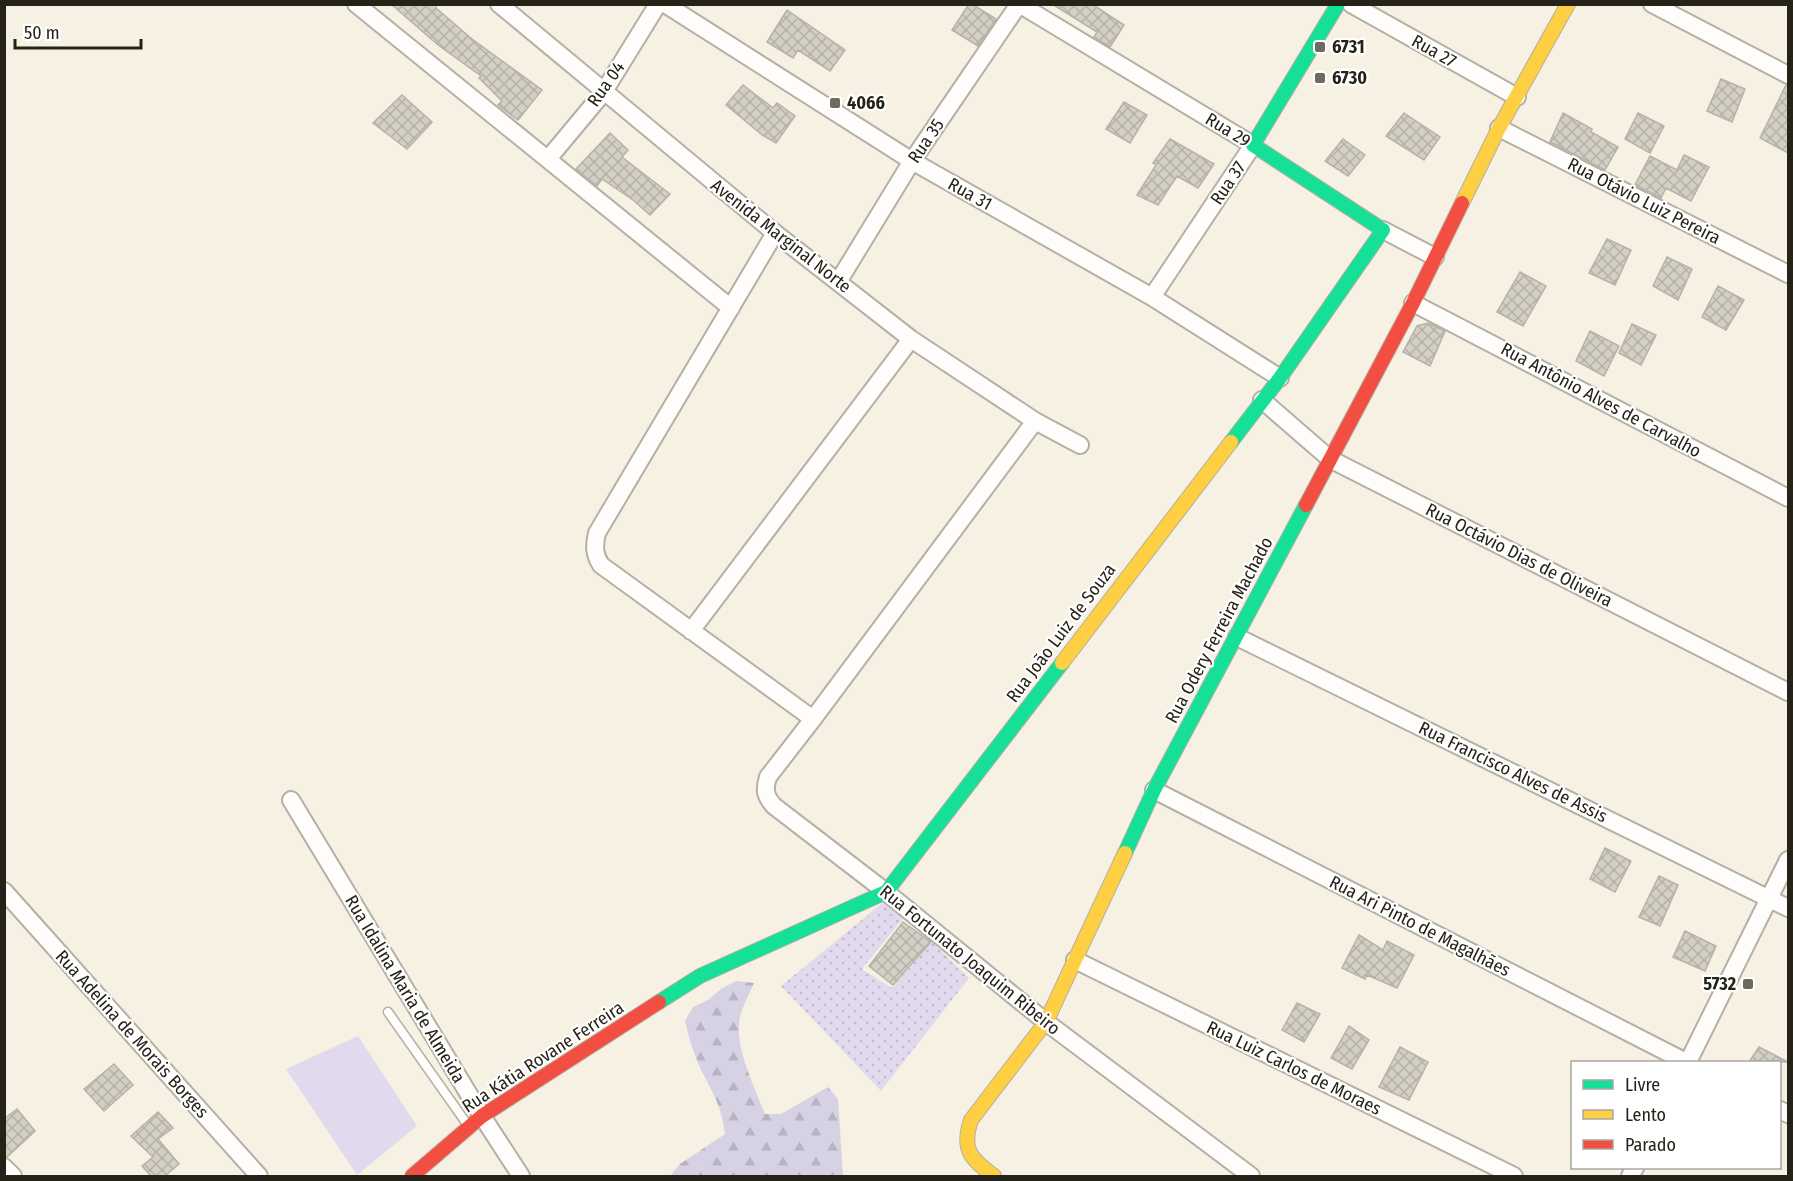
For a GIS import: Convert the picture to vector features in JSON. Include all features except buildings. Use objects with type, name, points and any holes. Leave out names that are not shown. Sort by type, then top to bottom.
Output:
[{"type":"street","points":[[356,4],[731,308]]},
{"type":"street","name":"Avenida Marginal Norte","points":[[499,4],[603,93],[775,233],[911,339],[1035,421],[1080,445]]},
{"type":"street","name":"Rua 04","points":[[548,159],[603,93],[658,4]]},
{"type":"street","name":"Rua 31","points":[[665,4],[912,161],[1152,297],[1280,378]]},
{"type":"street","name":"Rua 35","points":[[838,282],[912,161],[1019,4]]},
{"type":"street","name":"Rua 29","points":[[1019,4],[1253,145],[1383,230],[1435,257]]},
{"type":"street","name":"Rua 37","points":[[1152,297],[1253,145],[1338,4]]},
{"type":"street","name":"Rua 27","points":[[1351,4],[1517,97]]},
{"type":"street","points":[[1499,128],[1568,4]]},
{"type":"street","points":[[1652,4],[1788,75]]},
{"type":"street","name":"Rua Odery Ferreira Machado","points":[[994,1176],[968,1154],[965,1143],[966,1131],[971,1120],[1046,1022],[1154,790],[1413,303],[1499,128]]},
{"type":"street","name":"Rua Otávio Luiz Pereira","points":[[1499,128],[1788,274]]},
{"type":"street","name":"Rua João Luiz de Souza","points":[[700,976],[886,892],[1280,378],[1383,230]]},
{"type":"street","points":[[775,233],[597,533],[594,546],[601,565],[691,631],[813,719],[1035,421]]},
{"type":"street","name":"Rua Antônio Alves de Carvalho","points":[[1413,303],[1788,498]]},
{"type":"street","points":[[691,631],[911,339]]},
{"type":"street","name":"Rua Octávio Dias de Oliveira","points":[[1262,400],[1330,459],[1788,692]]},
{"type":"street","name":"Rua Francisco Alves de Assis","points":[[1237,637],[1788,908]]},
{"type":"street","name":"Rua Fortunato Joaquim Ribeiro","points":[[813,719],[768,777],[765,787],[766,798],[1046,1022],[1251,1176]]},
{"type":"street","name":"Rua Ari Pinto de Magalhães","points":[[1154,790],[1685,1061]]},
{"type":"street","name":"Rua Idalina Maria de Almeida","points":[[291,800],[476,1122],[521,1176]]},
{"type":"street","points":[[1688,1061],[1788,860]]},
{"type":"street","name":"Rua Adelina de Morais Borges","points":[[4,891],[259,1176]]},
{"type":"street","name":"Rua Luiz Carlos de Moraes","points":[[1075,960],[1514,1176]]},
{"type":"street","name":"Rua Kátia Rovane Ferreira","points":[[412,1176],[476,1122],[700,976]]},
{"type":"street","points":[[4,1167],[13,1176]]},
{"type":"lane","points":[[388,1012],[476,1122]]},
{"type":"shaded area","points":[[886,900],[905,916],[862,969],[892,988],[932,942],[969,978],[881,1091],[781,986]]},
{"type":"shaded area","points":[[358,1036],[417,1126],[357,1175],[286,1069]]},
{"type":"green space","points":[[736,981],[754,983],[741,1013],[739,1038],[750,1078],[765,1114],[781,1114],[828,1087],[838,1099],[843,1176],[670,1176],[680,1164],[725,1134],[714,1094],[694,1053],[685,1021],[693,1007]]},
{"type":"traffic: fast","points":[[1231,442],[1280,378],[1383,230],[1253,145],[1338,4]]},
{"type":"traffic: fast","points":[[1125,853],[1154,790],[1306,505]]},
{"type":"traffic: fast","points":[[659,1002],[700,976],[886,892],[1062,663]]},
{"type":"traffic: slow","points":[[1462,203],[1499,128],[1568,4]]},
{"type":"traffic: slow","points":[[1062,663],[1231,442]]},
{"type":"traffic: slow","points":[[994,1176],[970,1153],[967,1139],[971,1120],[1046,1022],[1125,853]]},
{"type":"traffic: jam","points":[[1306,505],[1413,303],[1462,203]]},
{"type":"traffic: jam","points":[[412,1176],[482,1116],[659,1002]]},
{"type":"place","name":"6731","points":[[1320,47]]},
{"type":"place","name":"6730","points":[[1320,78]]},
{"type":"place","name":"4066","points":[[835,103]]},
{"type":"place","name":"5732","points":[[1748,984]]}]
